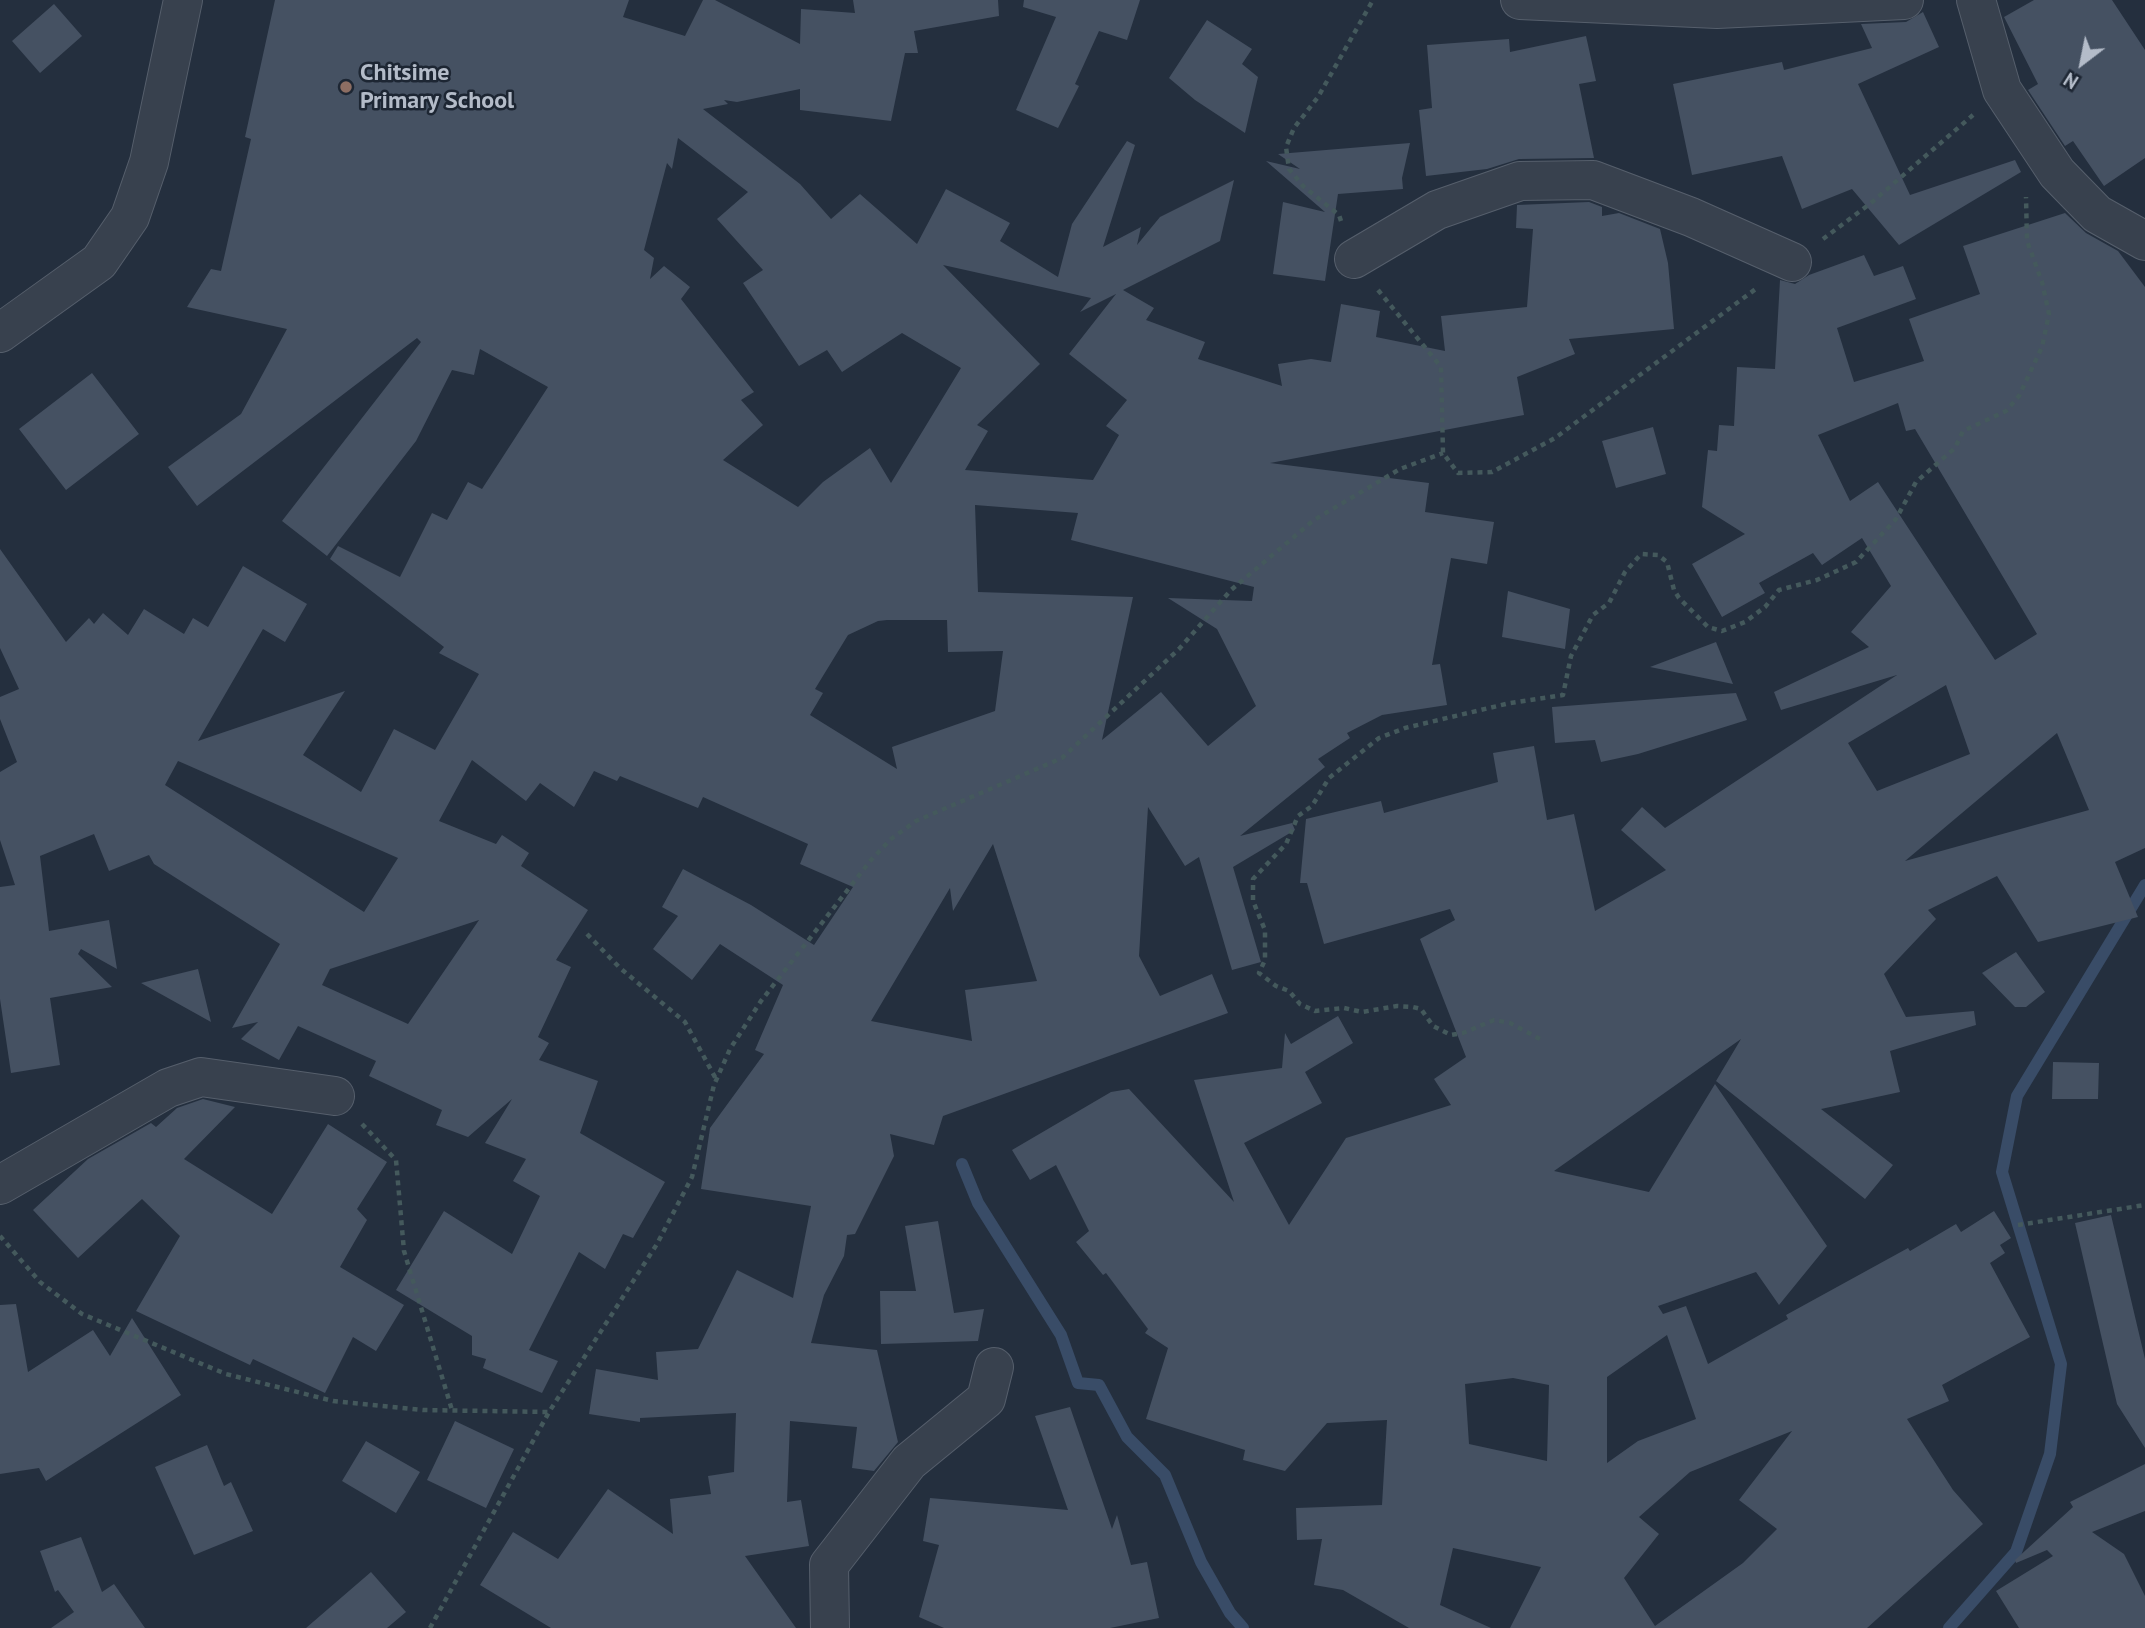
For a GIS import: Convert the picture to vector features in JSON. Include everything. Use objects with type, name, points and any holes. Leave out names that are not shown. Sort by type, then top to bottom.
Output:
[{"type":"street","points":[[0,332],[99,262],[130,217],[149,162],[183,0]]},
{"type":"street","points":[[1520,0],[1717,9],[1904,0]]},
{"type":"street","points":[[1976,0],[2002,90],[2057,173],[2097,214],[2145,241]]},
{"type":"street","points":[[1354,259],[1437,210],[1520,181],[1592,180],[1691,217],[1792,262]]},
{"type":"street","points":[[0,1185],[168,1088],[201,1077],[335,1096]]},
{"type":"street","points":[[831,1628],[829,1565],[909,1462],[986,1399],[994,1367]]},
{"type":"path","points":[[1458,473],[1492,472],[1555,438],[1871,203],[2002,90]]},
{"type":"path","points":[[1539,1038],[1510,1023],[1494,1020],[1464,1033],[1451,1035],[1433,1026],[1421,1009],[1413,1007],[1397,1006],[1362,1012],[1344,1008],[1315,1011],[1300,1004],[1289,991],[1276,986],[1259,973],[1265,960],[1265,930],[1253,901],[1253,879],[1286,844],[1298,816],[1312,806],[1329,778],[1379,738],[1405,728],[1510,703],[1563,695],[1572,656],[1593,614],[1609,603],[1625,572],[1642,554],[1658,555],[1667,562],[1674,590],[1679,598],[1708,627],[1722,631],[1745,622],[1765,607],[1779,590],[1816,580],[1856,562],[1896,519],[1916,482],[1955,448],[1963,431],[2006,411],[2020,396],[2042,347],[2049,314],[2042,282],[2027,241],[2025,221],[2029,131]]},
{"type":"path","points":[[430,1628],[549,1412],[657,1244],[692,1177],[716,1080],[730,1049],[761,1001],[891,839],[916,821],[1062,758],[1179,649],[1231,590],[1314,520],[1400,470],[1443,453]]},
{"type":"path","points":[[587,934],[620,968],[685,1022],[716,1080]]},
{"type":"path","points":[[335,1096],[396,1160],[404,1251],[452,1410]]},
{"type":"path","points":[[2018,1225],[2145,1205]]},
{"type":"path","points":[[0,1236],[40,1282],[82,1314],[226,1374],[333,1401],[452,1410],[549,1412]]},
{"type":"building","points":[[275,0],[629,0],[623,17],[685,36],[703,0],[715,0],[800,44],[801,9],[855,13],[853,0],[998,0],[999,16],[914,31],[918,53],[905,53],[891,121],[800,110],[800,89],[737,102],[724,100],[728,104],[703,109],[800,184],[831,219],[860,194],[917,244],[946,189],[1010,223],[1000,241],[1058,277],[1072,224],[1127,141],[1135,145],[1103,247],[1141,227],[1137,245],[1160,217],[1234,180],[1220,241],[1123,290],[1154,308],[1146,320],[1205,342],[1198,359],[1282,386],[1278,364],[1311,359],[1331,362],[1341,304],[1380,311],[1376,337],[1445,351],[1441,316],[1527,307],[1533,229],[1516,228],[1517,205],[1589,202],[1602,207],[1602,216],[1619,213],[1660,229],[1668,263],[1674,329],[1569,339],[1575,354],[1517,377],[1524,415],[1270,463],[1429,483],[1425,512],[1494,522],[1487,564],[1451,558],[1432,665],[1440,664],[1447,705],[1382,715],[1347,733],[1350,738],[1318,759],[1325,767],[1240,836],[1292,823],[1295,830],[1233,867],[1261,962],[1232,970],[1199,857],[1185,866],[1148,807],[1139,956],[1160,996],[1212,974],[1228,1013],[943,1116],[934,1145],[890,1134],[894,1156],[855,1234],[847,1235],[844,1256],[824,1295],[811,1343],[877,1350],[898,1442],[874,1471],[852,1468],[857,1427],[790,1421],[787,1502],[801,1500],[809,1546],[745,1556],[796,1628],[551,1628],[480,1585],[513,1532],[558,1559],[608,1489],[673,1534],[670,1499],[711,1494],[708,1476],[734,1472],[736,1413],[640,1418],[640,1422],[589,1414],[596,1369],[658,1380],[656,1352],[698,1349],[737,1270],[793,1298],[811,1206],[701,1189],[710,1128],[764,1054],[755,1050],[783,985],[720,944],[692,980],[653,949],[678,916],[662,907],[683,869],[751,905],[814,945],[853,887],[800,864],[808,844],[703,797],[698,808],[620,776],[617,781],[594,771],[574,807],[540,783],[526,801],[472,760],[439,821],[496,844],[502,835],[529,853],[521,866],[588,910],[556,960],[571,967],[538,1037],[549,1043],[539,1060],[598,1081],[580,1133],[665,1182],[633,1238],[623,1234],[605,1269],[579,1252],[529,1350],[558,1361],[542,1393],[483,1368],[486,1359],[472,1355],[472,1336],[396,1290],[444,1211],[512,1254],[540,1196],[513,1181],[526,1159],[485,1143],[512,1099],[468,1137],[436,1125],[442,1110],[369,1076],[376,1061],[298,1026],[279,1060],[241,1039],[258,1022],[232,1028],[280,944],[154,864],[149,855],[109,871],[94,834],[40,856],[49,931],[109,920],[117,969],[81,949],[78,954],[112,987],[50,998],[60,1065],[11,1073],[0,999],[0,887],[15,885],[0,840],[0,772],[17,762],[0,719],[0,697],[19,689],[0,648],[0,549],[66,642],[89,618],[94,624],[103,613],[128,635],[144,609],[184,634],[193,618],[208,627],[243,566],[307,604],[285,642],[263,629],[198,741],[345,691],[303,755],[361,792],[394,729],[435,750],[479,674],[439,653],[444,647],[330,559],[338,546],[400,577],[432,513],[447,520],[468,482],[482,489],[548,387],[480,349],[474,375],[452,370],[416,441],[327,556],[282,521],[421,342],[417,338],[197,506],[168,467],[241,414],[287,329],[187,307],[211,269],[221,271],[251,139],[245,137]],"holes":[[[678,138],[748,192],[717,219],[763,270],[743,283],[799,366],[827,350],[842,372],[902,333],[961,368],[891,483],[870,448],[823,482],[798,507],[723,460],[763,425],[741,400],[754,392],[681,299],[690,287],[664,266],[650,279],[654,258],[644,250],[667,163],[672,169]],[[943,265],[1091,298],[1080,312],[1116,294],[1069,354],[1127,400],[1106,426],[1119,435],[1093,480],[965,470],[988,431],[977,425],[1040,364]],[[975,505],[1078,513],[1071,540],[1254,587],[1252,601],[1168,598],[1217,629],[1256,706],[1208,746],[1161,692],[1102,740],[1133,597],[978,592]],[[947,620],[948,652],[1003,651],[995,711],[892,747],[897,769],[810,715],[823,693],[815,689],[848,635],[878,621]],[[178,761],[398,858],[364,912],[165,785]],[[993,844],[1037,981],[965,990],[972,1041],[871,1021],[950,888],[953,911]],[[479,920],[408,1024],[322,985],[330,969]]]},
{"type":"building","points":[[1024,0],[1140,0],[1127,40],[1099,31],[1075,84],[1079,86],[1058,128],[1016,110],[1056,17],[1023,7]]},
{"type":"building","points":[[2034,0],[2112,0],[2145,50],[2145,158],[2104,186],[2073,141],[2065,146],[2028,90],[2038,84],[2004,17]]},
{"type":"building","points":[[54,4],[82,36],[40,73],[12,41]]},
{"type":"building","points":[[1923,12],[1939,47],[1858,84],[1910,195],[2015,160],[2021,172],[1899,245],[1852,189],[1802,209],[1782,156],[1692,175],[1673,84],[1782,62],[1784,70],[1872,48],[1861,24],[1906,22]]},
{"type":"building","points":[[1207,20],[1252,49],[1242,64],[1258,77],[1245,133],[1195,100],[1169,78]]},
{"type":"building","points":[[1586,36],[1596,81],[1579,84],[1594,158],[1519,159],[1487,169],[1426,176],[1419,110],[1432,108],[1427,45],[1509,39],[1510,52]]},
{"type":"building","points":[[1410,143],[1402,178],[1403,189],[1338,194],[1325,281],[1273,274],[1283,202],[1325,212],[1266,161],[1300,169],[1278,154]]},
{"type":"building","points":[[2065,213],[2086,233],[2118,251],[2145,287],[2145,848],[2115,862],[2138,917],[2038,942],[1997,876],[1928,910],[1936,919],[1884,974],[1906,1017],[1974,1011],[1976,1025],[1890,1051],[1900,1092],[1821,1109],[1893,1165],[1865,1199],[1716,1081],[1741,1039],[1554,1171],[1649,1192],[1715,1084],[1827,1246],[1779,1305],[1756,1272],[1658,1306],[1663,1314],[1686,1306],[1708,1364],[1788,1319],[1786,1315],[1908,1248],[1910,1251],[1956,1224],[1961,1232],[1994,1211],[2011,1238],[2000,1245],[2005,1253],[1990,1263],[2030,1337],[1942,1385],[1949,1401],[1907,1419],[1953,1490],[1983,1524],[1867,1628],[1510,1628],[1541,1567],[1453,1548],[1440,1605],[1491,1628],[1409,1628],[1343,1590],[1314,1585],[1322,1539],[1297,1540],[1296,1508],[1382,1505],[1387,1420],[1327,1423],[1285,1471],[1243,1460],[1245,1450],[1146,1419],[1168,1348],[1145,1333],[1148,1329],[1106,1273],[1103,1275],[1076,1242],[1089,1231],[1056,1165],[1030,1180],[1012,1150],[1111,1092],[1129,1089],[1234,1202],[1194,1080],[1282,1068],[1285,1033],[1291,1044],[1338,1016],[1353,1043],[1305,1072],[1322,1103],[1244,1143],[1289,1225],[1346,1138],[1451,1105],[1434,1079],[1466,1057],[1420,939],[1455,920],[1450,909],[1324,944],[1307,883],[1300,883],[1306,819],[1381,801],[1384,813],[1498,782],[1493,753],[1534,746],[1547,820],[1574,814],[1595,911],[1666,870],[1621,830],[1642,807],[1665,828],[1897,675],[1781,710],[1774,692],[1869,647],[1851,632],[1891,586],[1862,538],[1822,565],[1813,553],[1759,583],[1765,593],[1722,617],[1692,564],[1745,534],[1702,507],[1708,450],[1717,451],[1719,425],[1734,426],[1737,367],[1775,369],[1780,280],[1795,284],[1809,275],[1864,255],[1874,276],[1903,266],[1916,299],[1837,328],[1854,382],[1924,361],[1909,319],[1980,294],[1963,246]],"holes":[[[1898,403],[1906,431],[1915,429],[2037,634],[1995,660],[1878,482],[1850,501],[1818,435]],[[1946,685],[1970,754],[1877,791],[1848,743]],[[2057,733],[2089,810],[1905,861]],[[1667,1335],[1696,1419],[1638,1441],[1607,1463],[1607,1377]],[[1513,1378],[1549,1385],[1547,1461],[1469,1444],[1465,1384]],[[1792,1431],[1739,1500],[1777,1529],[1743,1563],[1655,1626],[1624,1578],[1659,1534],[1639,1517],[1690,1472]]]},
{"type":"building","points":[[92,373],[139,434],[66,490],[19,429]]},
{"type":"building","points":[[1653,427],[1666,474],[1616,488],[1602,441]]},
{"type":"building","points":[[1508,591],[1570,609],[1565,649],[1502,637]]},
{"type":"building","points":[[1716,642],[1733,684],[1650,667]]},
{"type":"building","points":[[1736,693],[1747,720],[1638,754],[1601,762],[1595,740],[1555,743],[1552,707]]},
{"type":"building","points":[[2016,952],[2045,992],[2026,1007],[2015,1007],[1982,973]]},
{"type":"building","points":[[198,969],[211,1022],[141,983]]},
{"type":"building","points":[[2053,1062],[2099,1063],[2098,1099],[2052,1099]]},
{"type":"building","points":[[203,1099],[235,1107],[184,1159],[272,1214],[328,1124],[387,1162],[357,1209],[367,1220],[340,1267],[404,1305],[376,1351],[353,1337],[325,1393],[253,1359],[250,1365],[136,1311],[180,1236],[142,1199],[78,1258],[33,1210],[88,1159],[151,1123],[156,1127],[177,1108]]},
{"type":"building","points":[[2111,1215],[2145,1359],[2145,1448],[2117,1404],[2075,1223]]},
{"type":"building","points":[[938,1221],[954,1313],[984,1309],[978,1341],[881,1344],[880,1291],[916,1291],[905,1226]]},
{"type":"building","points":[[16,1304],[28,1372],[93,1330],[110,1356],[132,1318],[181,1395],[46,1481],[39,1468],[0,1474],[0,1305]]},
{"type":"building","points":[[1070,1407],[1112,1529],[1117,1515],[1131,1565],[1147,1562],[1159,1618],[1110,1628],[944,1628],[919,1617],[939,1545],[923,1541],[930,1498],[1068,1510],[1035,1416]]},
{"type":"building","points":[[455,1421],[514,1449],[486,1508],[427,1480]]},
{"type":"building","points":[[366,1441],[420,1472],[396,1513],[342,1481]]},
{"type":"building","points":[[207,1445],[224,1486],[231,1482],[253,1531],[194,1555],[155,1467]]},
{"type":"building","points":[[2145,1464],[2145,1511],[2092,1532],[2124,1554],[2145,1596],[2145,1628],[2019,1628],[1996,1591],[2053,1556],[2047,1550],[2016,1563],[2015,1560],[2073,1507],[2070,1502]]},
{"type":"building","points":[[81,1537],[102,1592],[114,1584],[145,1628],[51,1628],[74,1612],[58,1590],[55,1592],[40,1551]]},
{"type":"building","points":[[371,1572],[406,1612],[387,1628],[306,1628]]},
{"type":"waterway","points":[[1949,1628],[2016,1552],[2050,1454],[2061,1364],[2002,1172],[2017,1096],[2145,885]]},
{"type":"waterway","points":[[962,1164],[978,1203],[1061,1335],[1078,1383],[1099,1385],[1127,1437],[1165,1475],[1201,1562],[1230,1613],[1243,1628]]},
{"type":"place","name":"Chitsime Primary School","points":[[346,87]]}]
